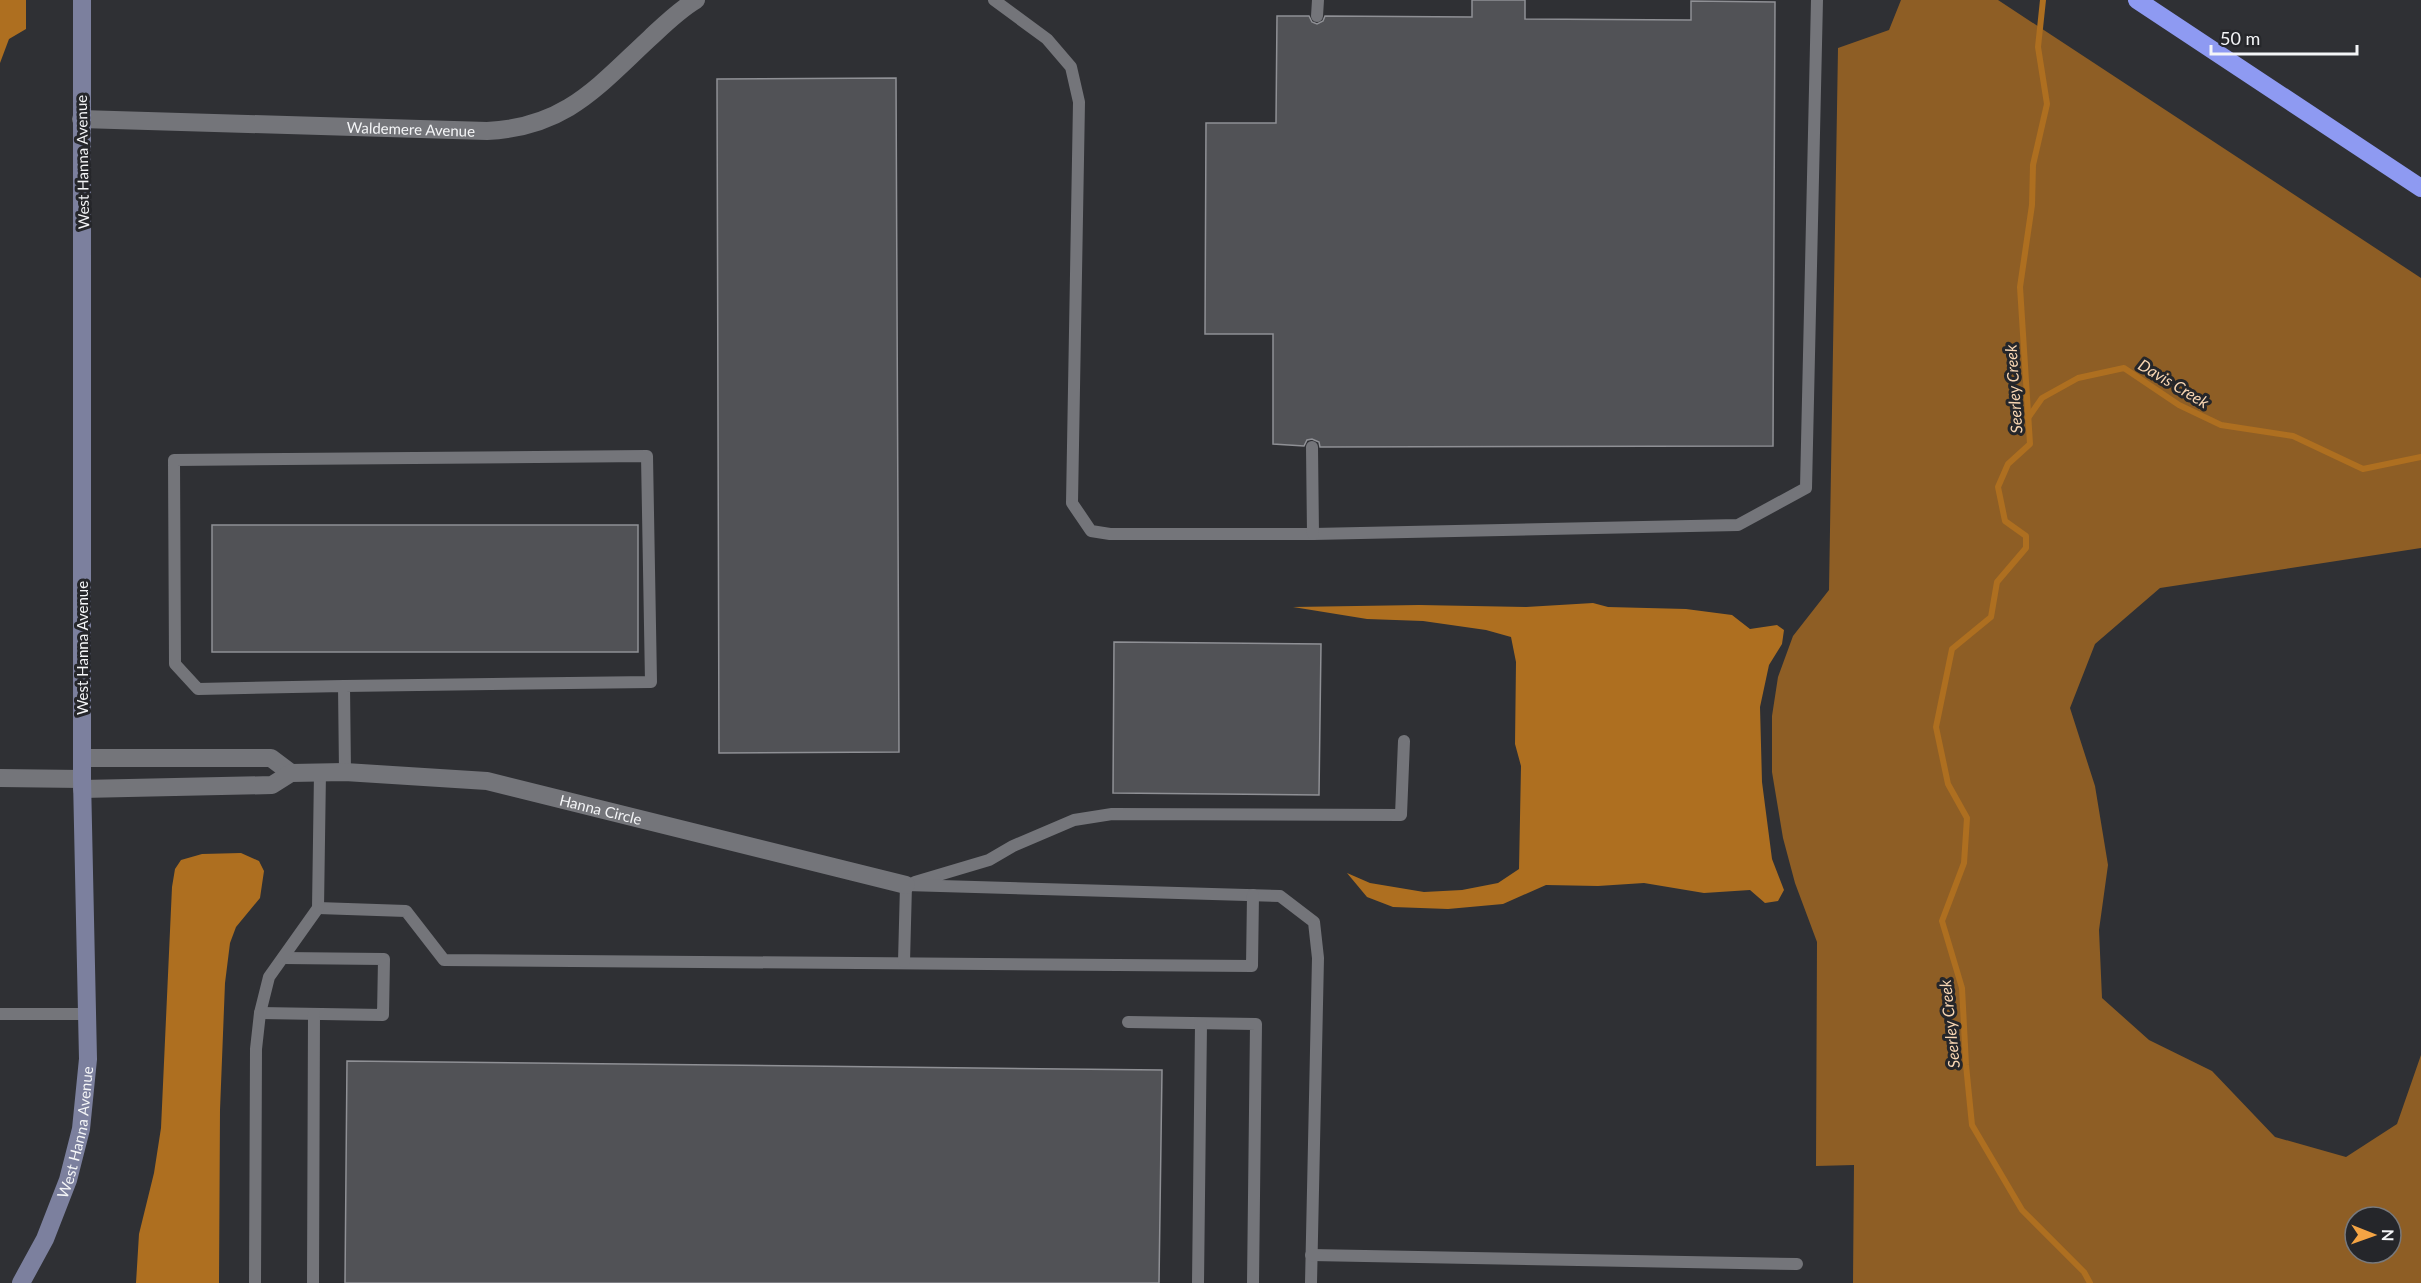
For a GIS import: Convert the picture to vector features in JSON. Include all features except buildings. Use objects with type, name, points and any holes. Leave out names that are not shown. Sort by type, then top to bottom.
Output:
[{"type":"highway","points":[[2137,0],[2421,188]]},
{"type":"street","name":"West Hanna Avenue","points":[[21,1283],[45,1239],[68,1180],[81,1129],[88,1059],[82,784],[82,0]]},
{"type":"street","name":"Waldemere Avenue","points":[[81,119],[487,130],[525,126],[553,117],[591,94],[692,1]]},
{"type":"street","points":[[82,758],[271,758],[291,773]]},
{"type":"street","name":"Hanna Circle","points":[[0,778],[82,784],[272,785],[291,773],[345,772],[487,781],[906,885]]},
{"type":"lane","points":[[994,0],[1047,39],[1071,67],[1079,102],[1072,502],[1091,531],[1110,534],[1313,534],[1738,525],[1806,488],[1817,0]]},
{"type":"lane","points":[[1317,16],[1318,0]]},
{"type":"lane","points":[[1312,447],[1313,534]]},
{"type":"lane","points":[[646,456],[651,682],[344,687],[198,689],[175,664],[174,460],[646,456]]},
{"type":"lane","points":[[344,687],[345,772]]},
{"type":"lane","points":[[906,885],[989,860],[1013,846],[1074,820],[1112,813],[1401,815],[1404,741]]},
{"type":"lane","points":[[255,1283],[256,1049],[260,1013],[269,977],[318,908],[320,772]]},
{"type":"lane","points":[[906,885],[1281,896],[1314,922],[1318,958],[1311,1283]]},
{"type":"lane","points":[[904,962],[906,885]]},
{"type":"lane","points":[[318,908],[406,911],[444,960],[1252,966],[1253,895]]},
{"type":"lane","points":[[260,1013],[383,1015],[384,959],[283,958]]},
{"type":"lane","points":[[0,1014],[86,1014]]},
{"type":"lane","points":[[313,1283],[314,1014]]},
{"type":"lane","points":[[1128,1022],[1256,1024],[1253,1283]]},
{"type":"lane","points":[[1198,1283],[1201,1024]]},
{"type":"lane","points":[[1311,1255],[1797,1264]]},
{"type":"shaded area","points":[[0,0],[26,0],[26,29],[9,39],[0,63]]},
{"type":"shaded area","points":[[1901,0],[1998,0],[2421,278],[2421,548],[2160,588],[2095,644],[2070,708],[2095,786],[2108,865],[2099,930],[2102,998],[2149,1040],[2212,1071],[2275,1137],[2346,1157],[2397,1124],[2421,1055],[2421,1283],[1853,1283],[1854,1165],[1816,1166],[1817,942],[1795,883],[1783,838],[1772,772],[1772,716],[1778,677],[1793,636],[1829,590],[1838,48],[1889,30]]},
{"type":"shaded area","points":[[1593,603],[1608,607],[1686,609],[1732,615],[1750,629],[1777,625],[1784,630],[1782,644],[1769,665],[1760,707],[1762,782],[1772,859],[1784,890],[1778,901],[1765,903],[1750,890],[1704,893],[1644,883],[1598,886],[1546,885],[1503,904],[1448,909],[1393,907],[1367,897],[1347,873],[1370,883],[1424,892],[1462,890],[1498,883],[1519,869],[1521,766],[1515,744],[1516,662],[1511,637],[1486,630],[1423,621],[1367,619],[1293,607],[1419,605],[1526,607]]},
{"type":"shaded area","points":[[241,853],[259,861],[264,871],[260,898],[236,927],[230,943],[225,983],[220,1110],[219,1283],[136,1283],[139,1234],[154,1173],[161,1128],[172,887],[175,869],[181,860],[202,854]]},
{"type":"waterway","name":"Seerley Creek","points":[[2043,0],[2038,47],[2047,104],[2033,165],[2032,205],[2020,287],[2030,444],[2008,464],[1998,487],[2005,521],[2026,536],[2026,548],[1997,582],[1991,617],[1952,649],[1936,727],[1948,784],[1967,818],[1964,863],[1942,921],[1962,988],[1972,1125],[2022,1210],[2084,1272],[2090,1283]]},
{"type":"waterway","name":"Davis Creek","points":[[2028,418],[2042,398],[2078,378],[2124,368],[2179,405],[2221,425],[2293,436],[2363,469],[2421,457]]}]
